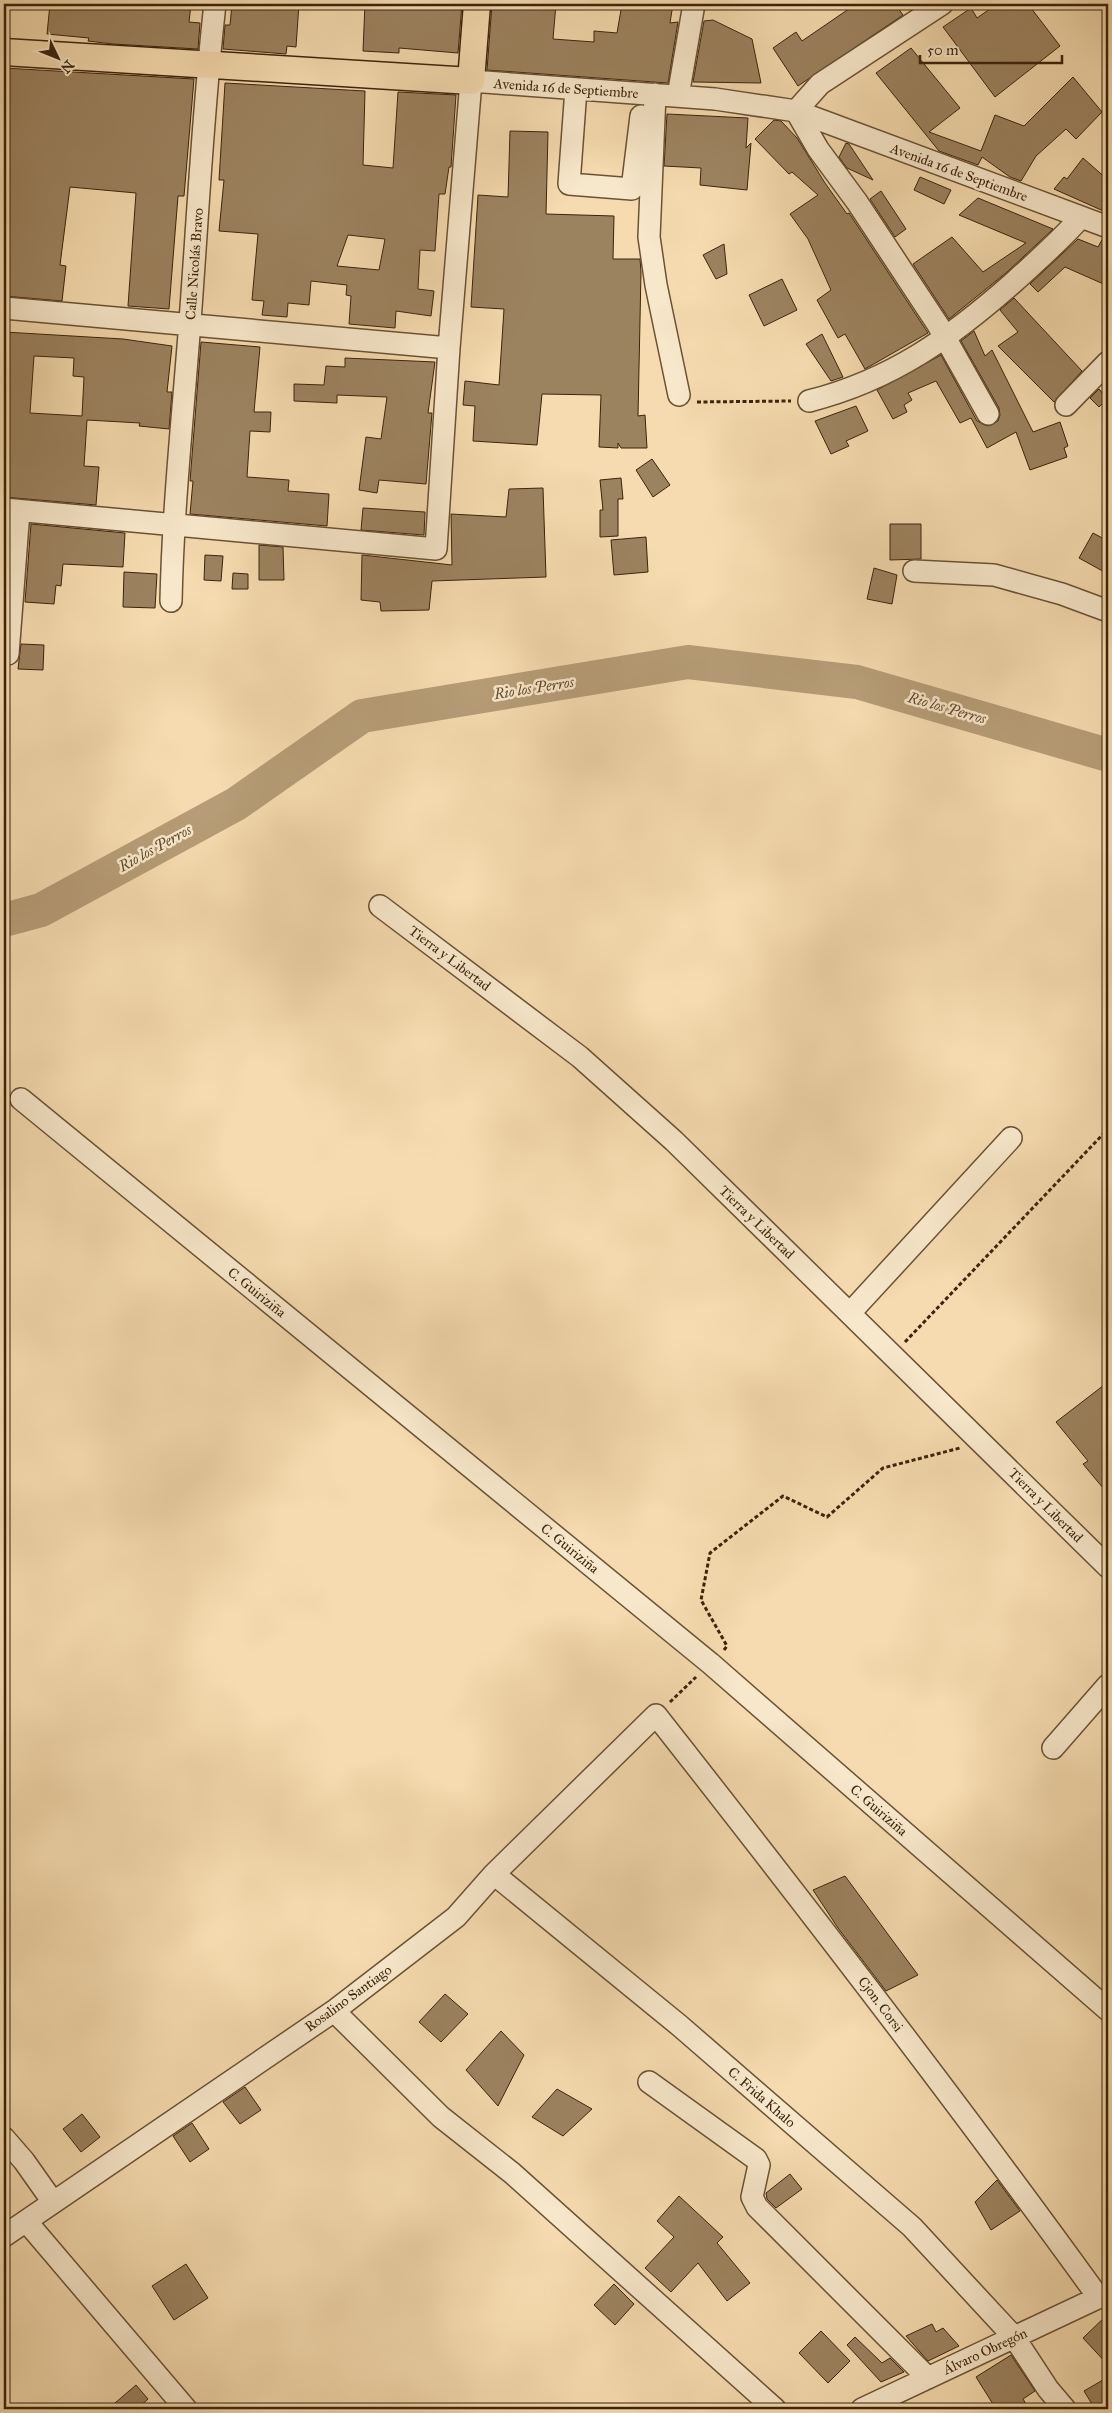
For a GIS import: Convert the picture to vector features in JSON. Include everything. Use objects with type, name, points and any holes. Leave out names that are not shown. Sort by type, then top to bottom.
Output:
[{"type":"main road","points":[[471,81],[477,4]]},
{"type":"main road","name":"Avenida 16 de Septiembre","points":[[4,52],[209,63],[471,81]]},
{"type":"street","name":"Calle Nicolás Bravo","points":[[171,601],[173,524],[209,63],[216,4]]},
{"type":"street","points":[[678,96],[694,4]]},
{"type":"street","points":[[942,4],[820,84],[796,111],[818,149],[857,202],[946,339],[988,414]]},
{"type":"street","name":"Avenida 16 de Septiembre","points":[[471,81],[678,96],[796,111],[1108,227]]},
{"type":"street","points":[[8,654],[11,510],[436,549],[449,348],[471,81]]},
{"type":"street","points":[[576,89],[569,184],[632,189],[641,116]]},
{"type":"street","points":[[655,94],[649,236],[656,285],[679,395]]},
{"type":"street","points":[[809,401],[862,384],[899,366],[946,339],[978,314],[1061,240],[1081,217]]},
{"type":"street","points":[[4,308],[190,323],[449,348]]},
{"type":"street","points":[[1066,405],[1108,362]]},
{"type":"street","points":[[914,570],[994,575],[1062,594],[1108,612]]},
{"type":"street","name":"Tierra y Libertad","points":[[380,906],[580,1057],[674,1141],[1108,1567]]},
{"type":"street","name":"C. Guiriziña","points":[[21,1099],[710,1663],[1108,2010]]},
{"type":"street","points":[[850,1313],[1011,1138]]},
{"type":"street","points":[[1053,1748],[1108,1685]]},
{"type":"street","name":"Rosalino Santiago","points":[[4,2236],[334,2011],[456,1917],[494,1874],[656,1715]]},
{"type":"street","name":"Cjon. Corsi","points":[[656,1715],[819,1922],[1103,2295]]},
{"type":"street","name":"C. Frida Khalo","points":[[494,1874],[680,2026],[912,2227],[1014,2337],[1048,2388],[1065,2409]]},
{"type":"street","points":[[334,2011],[441,2117],[512,2173],[774,2409]]},
{"type":"street","points":[[649,2082],[756,2159],[759,2165],[752,2197],[757,2207],[928,2378]]},
{"type":"street","points":[[4,2138],[24,2161],[53,2202]]},
{"type":"street","points":[[26,2221],[186,2409]]},
{"type":"street","name":"Álvaro Obregón","points":[[862,2409],[1103,2295]]},
{"type":"path","points":[[679,395],[690,402],[809,401]]},
{"type":"path","points":[[892,1354],[1108,1129]]},
{"type":"path","points":[[656,1715],[727,1646],[701,1600],[710,1553],[783,1496],[827,1517],[883,1468],[982,1443]]},
{"type":"building","points":[[50,4],[191,4],[189,22],[200,23],[198,49],[113,44],[88,41],[89,38],[47,34]]},
{"type":"building","points":[[232,4],[299,4],[296,47],[287,46],[286,54],[223,49],[225,25],[230,25]]},
{"type":"building","points":[[365,4],[462,4],[458,53],[399,48],[399,53],[363,51]]},
{"type":"building","points":[[492,4],[556,4],[553,39],[594,42],[594,31],[617,33],[622,4],[673,4],[670,23],[678,22],[668,83],[487,70]]},
{"type":"building","points":[[856,4],[895,4],[903,15],[798,86],[773,48],[796,32],[802,41]]},
{"type":"building","points":[[997,4],[1028,4],[1060,46],[995,97],[943,27],[971,8],[977,18]]},
{"type":"building","points":[[713,20],[752,39],[761,83],[693,82],[704,21]]},
{"type":"building","points":[[911,48],[960,108],[929,132],[981,151],[995,115],[1024,126],[1073,77],[1102,112],[1076,139],[1066,129],[1036,156],[1021,181],[1010,177],[982,157],[978,165],[939,151],[876,73]]},
{"type":"building","points":[[4,68],[194,79],[184,196],[178,196],[169,309],[128,306],[136,193],[70,187],[60,265],[66,266],[62,301],[4,296]]},
{"type":"building","points":[[225,83],[365,91],[363,165],[393,168],[398,92],[456,95],[451,167],[449,167],[445,194],[439,194],[435,251],[420,250],[418,289],[434,291],[431,316],[396,311],[395,328],[349,324],[351,296],[346,295],[347,285],[311,281],[309,305],[288,303],[287,317],[262,315],[264,301],[252,300],[258,234],[219,231],[224,180],[219,180]],"holes":[[[348,235],[385,239],[379,270],[337,266]]]},
{"type":"building","points":[[667,114],[748,118],[746,148],[751,143],[747,190],[700,185],[701,168],[664,166]]},
{"type":"building","points":[[774,120],[781,121],[797,138],[825,183],[847,214],[849,213],[928,333],[865,369],[845,334],[838,338],[817,300],[831,290],[808,239],[790,214],[818,195],[792,172],[789,174],[755,139]]},
{"type":"building","points":[[510,131],[548,132],[546,214],[614,216],[613,259],[640,259],[638,416],[645,415],[647,448],[621,448],[618,443],[618,448],[599,447],[601,395],[542,394],[537,445],[473,441],[475,406],[463,405],[465,381],[499,385],[504,309],[471,307],[478,195],[508,197]]},
{"type":"building","points":[[846,143],[849,144],[873,180],[847,168],[839,157]]},
{"type":"building","points":[[1083,158],[1108,180],[1108,213],[1054,189],[1064,177],[1067,179]]},
{"type":"building","points":[[920,177],[951,190],[944,204],[914,190]]},
{"type":"building","points":[[881,191],[906,229],[895,237],[870,199]]},
{"type":"building","points":[[978,198],[1053,229],[1007,272],[949,319],[913,264],[952,237],[983,272],[1026,243],[959,215]]},
{"type":"building","points":[[1103,238],[1108,239],[1108,286],[1065,267],[1038,292],[1030,284],[1078,239],[1098,247]]},
{"type":"building","points":[[724,244],[727,274],[716,279],[703,255]]},
{"type":"building","points":[[782,279],[797,310],[764,326],[749,295]]},
{"type":"building","points":[[1014,298],[1082,371],[1054,402],[998,346],[1018,332],[1000,310]]},
{"type":"building","points":[[974,331],[985,356],[992,350],[1033,432],[1060,422],[1068,446],[1064,448],[1067,457],[1030,470],[1016,432],[987,448],[971,418],[960,423],[936,381],[908,393],[912,400],[904,405],[907,412],[893,419],[877,390],[941,355],[977,421],[988,426],[998,421],[1000,415],[999,408],[961,341]]},
{"type":"building","points":[[4,332],[123,339],[172,346],[167,392],[172,392],[169,429],[139,426],[140,423],[87,420],[84,466],[99,467],[96,505],[4,497]],"holes":[[[34,356],[74,358],[73,376],[84,377],[82,416],[30,413]]]},
{"type":"building","points":[[822,334],[843,377],[831,381],[806,344]]},
{"type":"building","points":[[201,342],[260,347],[254,412],[271,412],[270,432],[250,431],[247,477],[289,480],[288,491],[329,494],[327,526],[190,514],[193,481],[190,481]]},
{"type":"building","points":[[345,358],[435,362],[428,413],[432,413],[426,484],[379,480],[377,493],[359,490],[366,437],[381,439],[387,397],[337,395],[337,403],[294,401],[294,384],[324,385],[326,366],[345,367]]},
{"type":"building","points":[[1099,389],[1107,399],[1099,407],[1090,398]]},
{"type":"building","points":[[856,406],[868,431],[846,441],[849,446],[831,454],[815,421]]},
{"type":"building","points":[[652,459],[670,485],[653,497],[636,470]]},
{"type":"building","points":[[621,478],[623,499],[618,499],[618,536],[600,537],[600,510],[603,510],[600,480]]},
{"type":"building","points":[[543,488],[546,577],[432,581],[429,610],[381,611],[380,602],[361,600],[362,555],[452,565],[451,514],[506,517],[509,489]]},
{"type":"building","points":[[363,508],[425,512],[424,535],[361,530]]},
{"type":"building","points":[[31,524],[125,533],[123,567],[63,564],[61,586],[56,585],[54,604],[25,602]]},
{"type":"building","points":[[890,524],[921,524],[921,559],[890,560]]},
{"type":"building","points":[[1093,533],[1108,541],[1108,574],[1079,558]]},
{"type":"building","points":[[646,537],[648,572],[614,575],[611,540]]},
{"type":"building","points":[[259,545],[283,547],[284,580],[259,580]]},
{"type":"building","points":[[205,555],[223,556],[221,581],[204,580]]},
{"type":"building","points":[[874,568],[897,575],[892,604],[867,599]]},
{"type":"building","points":[[124,572],[157,574],[155,608],[123,607]]},
{"type":"building","points":[[233,573],[248,574],[248,589],[232,589]]},
{"type":"building","points":[[21,644],[44,645],[43,670],[18,669]]},
{"type":"building","points":[[1108,1382],[1108,1494],[1083,1464],[1088,1461],[1056,1422]]},
{"type":"building","points":[[845,1876],[918,1975],[886,1991],[838,1928],[813,1890]]},
{"type":"building","points":[[445,1994],[468,2014],[441,2042],[419,2022]]},
{"type":"building","points":[[501,2031],[524,2055],[498,2106],[466,2070]]},
{"type":"building","points":[[245,2087],[261,2110],[240,2124],[223,2102]]},
{"type":"building","points":[[557,2089],[592,2109],[563,2136],[532,2117]]},
{"type":"building","points":[[82,2114],[100,2137],[81,2152],[63,2129]]},
{"type":"building","points":[[192,2123],[209,2149],[190,2162],[173,2136]]},
{"type":"building","points":[[790,2174],[802,2189],[776,2208],[767,2199],[766,2193]]},
{"type":"building","points":[[997,2180],[1020,2211],[991,2230],[975,2202]]},
{"type":"building","points":[[679,2196],[723,2237],[717,2243],[750,2283],[727,2301],[698,2263],[671,2292],[645,2268],[674,2237],[657,2221]]},
{"type":"building","points":[[186,2264],[208,2298],[174,2320],[152,2286]]},
{"type":"building","points":[[614,2284],[634,2304],[615,2325],[594,2305]]},
{"type":"building","points":[[1108,2314],[1108,2365],[1083,2338]]},
{"type":"building","points":[[932,2324],[936,2332],[943,2328],[959,2346],[928,2361],[906,2336]]},
{"type":"building","points":[[821,2331],[850,2361],[828,2383],[799,2353]]},
{"type":"building","points":[[855,2337],[882,2363],[890,2358],[904,2372],[881,2382],[847,2345]]},
{"type":"building","points":[[1011,2355],[1035,2391],[1023,2399],[1029,2409],[996,2409],[976,2377]]},
{"type":"building","points":[[1108,2377],[1108,2403],[1095,2409],[1084,2391]]},
{"type":"building","points":[[136,2385],[148,2399],[137,2409],[108,2409]]},
{"type":"waterway","name":"Rio los Perros","points":[[4,920],[41,910],[236,804],[362,716],[688,662],[857,682],[1108,755]]}]
